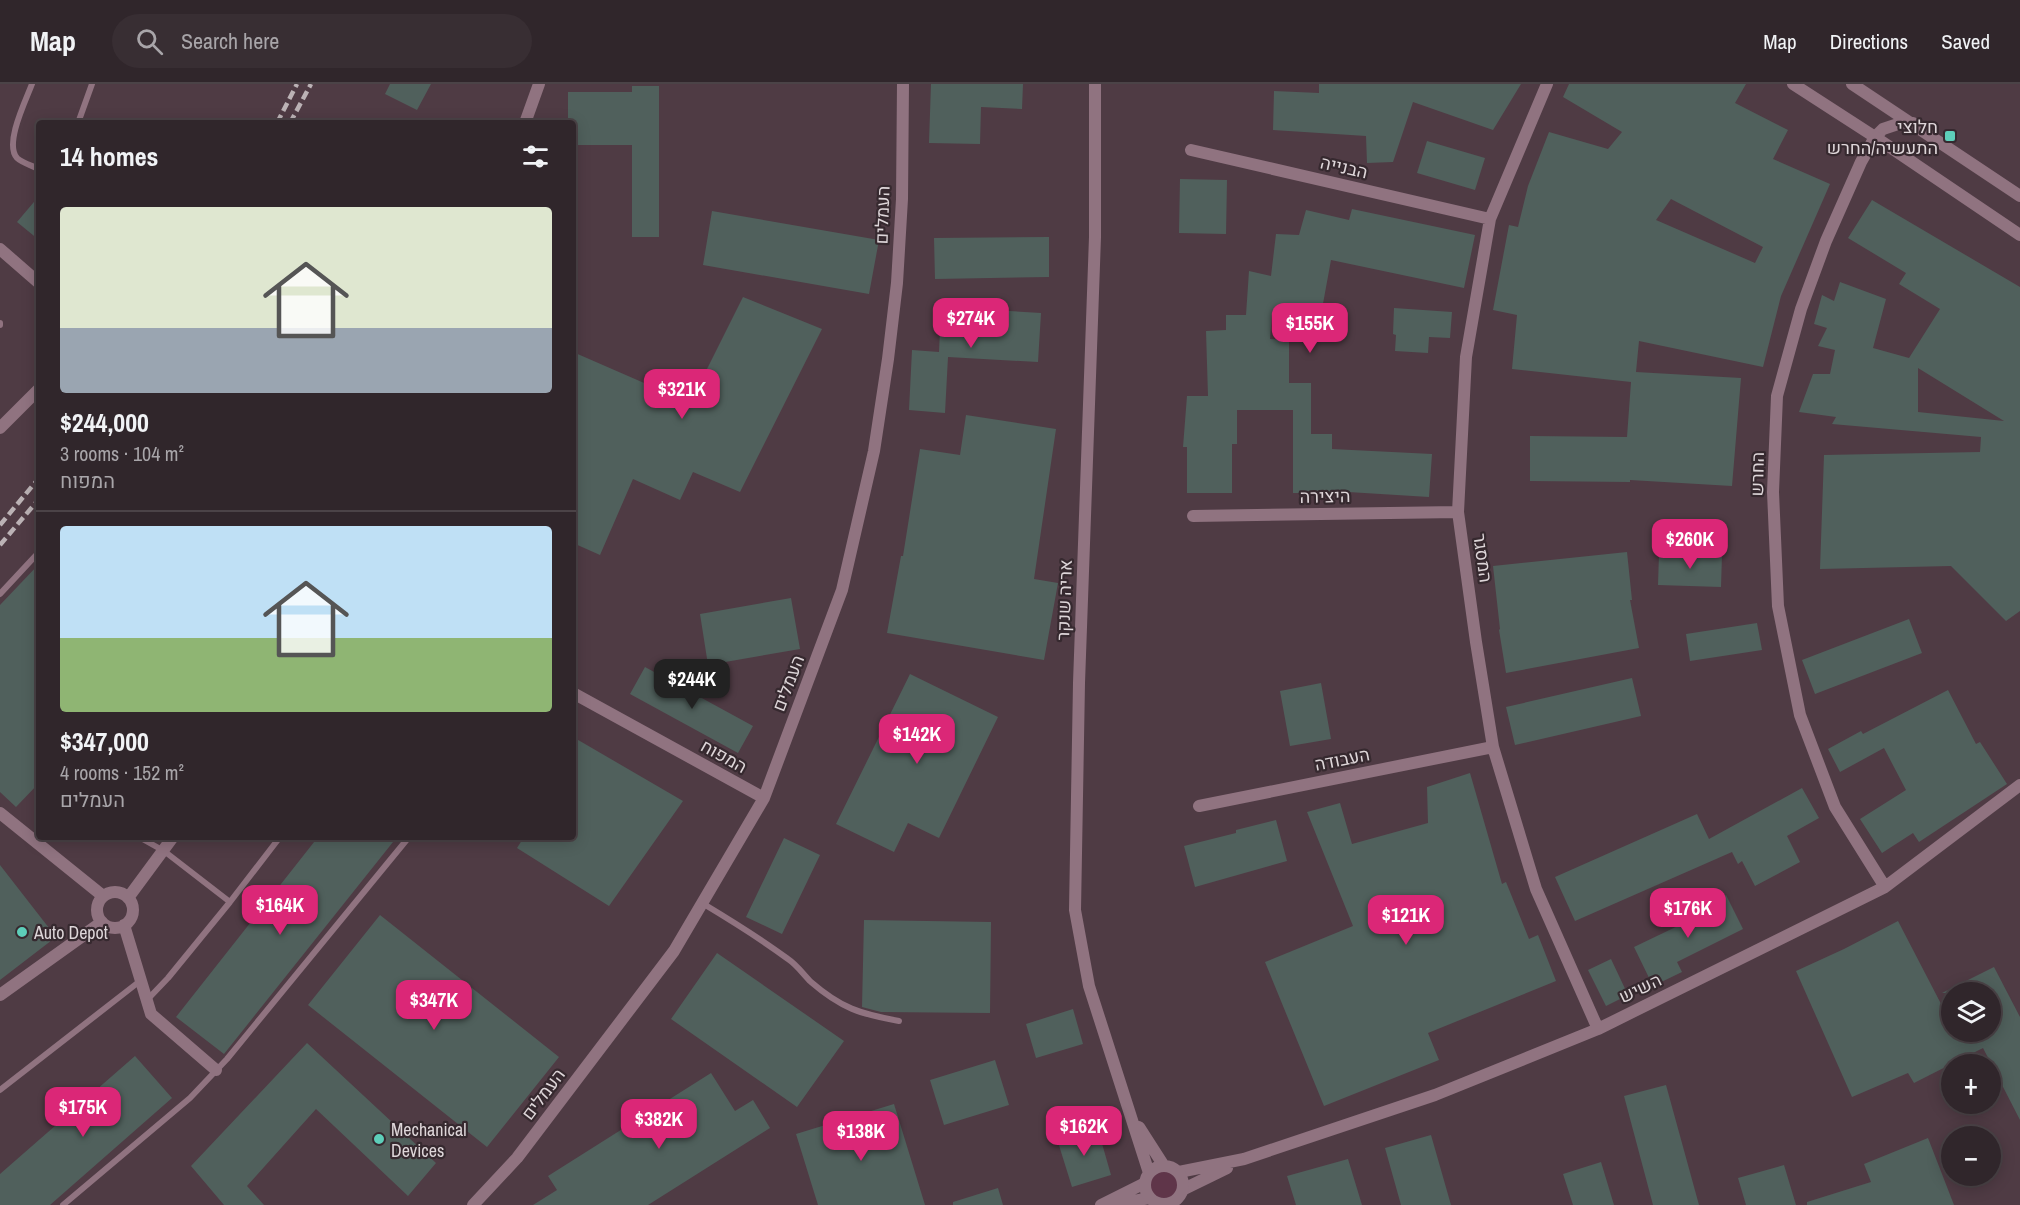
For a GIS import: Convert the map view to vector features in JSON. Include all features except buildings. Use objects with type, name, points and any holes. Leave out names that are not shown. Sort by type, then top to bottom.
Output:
[{"type":"street","points":[[526,120],[539,84]]},
{"type":"street","name":"העמלים","points":[[473,1205],[517,1158],[674,951],[764,798],[842,590],[874,451],[897,283],[902,199],[903,84]]},
{"type":"street","name":"אריה שנקר","points":[[1095,84],[1095,237],[1078,683],[1075,910],[1089,986],[1129,1110],[1147,1178]]},
{"type":"street","name":"המסגר","points":[[1547,84],[1490,219],[1466,357],[1458,512],[1493,747],[1536,890],[1598,1029]]},
{"type":"street","points":[[1793,84],[2020,235]]},
{"type":"street","points":[[1852,84],[2020,196]]},
{"type":"street","points":[[1875,137],[1883,129],[1892,125],[1913,123]]},
{"type":"street","name":"החרש","points":[[1875,137],[1861,162],[1826,241],[1801,309],[1777,396],[1773,492],[1778,606],[1800,715],[1835,807],[1885,886]]},
{"type":"street","name":"הבנייה","points":[[1191,150],[1490,219]]},
{"type":"street","points":[[0,249],[36,281]]},
{"type":"street","points":[[0,428],[36,392]]},
{"type":"street","name":"היצירה","points":[[1193,516],[1458,512]]},
{"type":"street","name":"המפוח","points":[[576,695],[764,798]]},
{"type":"street","name":"העבודה","points":[[1199,806],[1493,747]]},
{"type":"street","name":"השיש","points":[[1179,1172],[1244,1159],[1436,1095],[1598,1029],[1885,886],[2020,785]]},
{"type":"street","points":[[0,813],[103,896]]},
{"type":"street","points":[[128,898],[171,840]]},
{"type":"street","points":[[119,892],[128,898],[132,903],[132,914],[124,925],[111,927],[98,917],[97,906],[103,896],[119,892]]},
{"type":"street","points":[[0,996],[102,922]]},
{"type":"street","points":[[124,925],[151,1014],[216,1070]]},
{"type":"street","name":"אריה שנקר","points":[[1129,1110],[1164,1166]]},
{"type":"street","name":"השיש","points":[[1181,1198],[1244,1159]]},
{"type":"street","points":[[1101,1205],[1164,1166],[1170,1166],[1183,1177],[1181,1198],[1174,1202],[1164,1205],[1149,1198],[1114,1205]]},
{"type":"street","points":[[1147,1178],[1145,1188],[1149,1198]]},
{"type":"lane","points":[[32,84],[12,140],[12,150],[18,159],[36,168]]},
{"type":"lane","points":[[79,120],[92,84]]},
{"type":"lane","points":[[0,594],[36,555]]},
{"type":"lane","points":[[144,840],[164,851],[230,902]]},
{"type":"lane","points":[[147,1000],[168,978],[278,840]]},
{"type":"lane","points":[[63,1205],[190,1098],[250,1032],[407,840]]},
{"type":"lane","points":[[702,903],[762,940],[843,1005],[867,1016],[898,1021]]},
{"type":"lane","points":[[0,1090],[141,981]]},
{"type":"shaded area","points":[[0,84],[2020,84],[2020,1205],[0,1205]]},
{"type":"shaded area","points":[[1164,1171],[1174,1175],[1178,1185],[1174,1195],[1164,1199],[1154,1195],[1150,1185],[1154,1175]]},
{"type":"railway","points":[[279,120],[297,84]]},
{"type":"railway","points":[[292,120],[311,84]]},
{"type":"railway","points":[[0,525],[36,482]]},
{"type":"railway","points":[[0,545],[36,503]]},
{"type":"place","name":"חלוצי התעשיה/החרש","points":[[1950,136]]},
{"type":"place","name":"Auto Depot","points":[[22,932]]},
{"type":"place","name":"Mechanical Devices","points":[[379,1139]]}]
